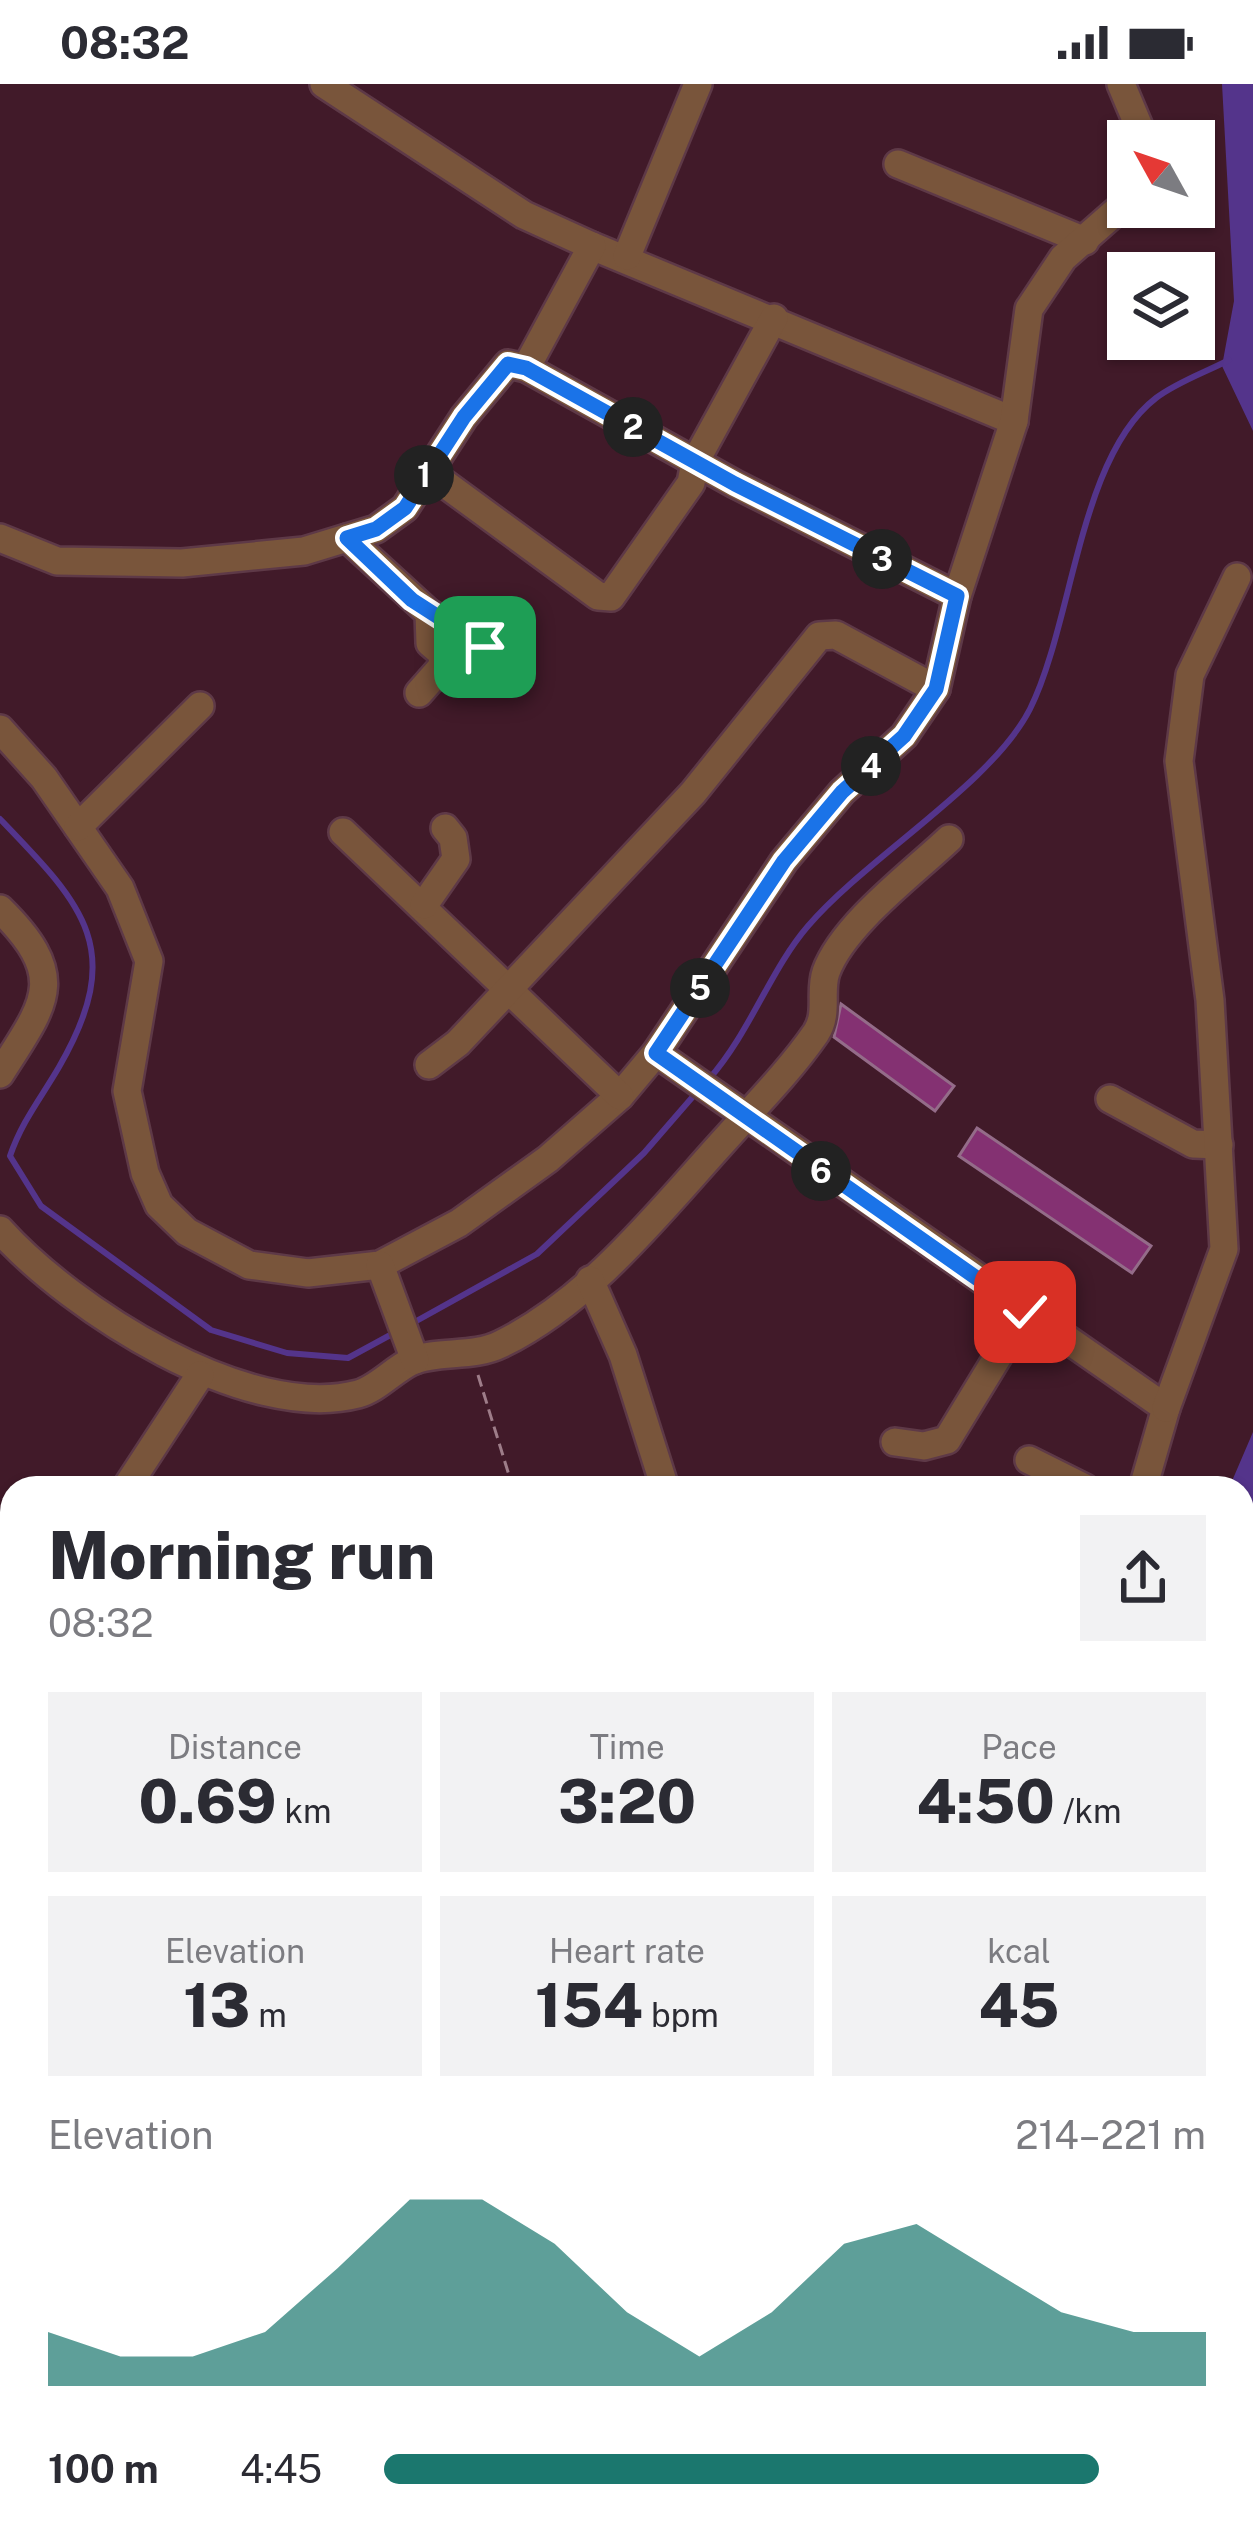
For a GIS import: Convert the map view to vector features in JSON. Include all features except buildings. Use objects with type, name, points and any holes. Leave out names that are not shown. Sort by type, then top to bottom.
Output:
[{"type":"street","points":[[324,84],[524,215],[1014,421]]},
{"type":"street","points":[[626,256],[698,84]]},
{"type":"street","points":[[1121,84],[1136,120]]},
{"type":"street","points":[[898,164],[1085,241]]},
{"type":"street","points":[[0,730],[120,888],[149,961],[127,1091],[145,1173],[159,1205],[187,1232],[249,1264],[308,1273],[380,1265],[477,1210],[620,1096],[656,1053],[784,861],[842,792],[904,736],[936,689],[957,596],[1014,421],[1029,309],[1063,258],[1107,221]]},
{"type":"street","points":[[526,368],[592,246]]},
{"type":"street","points":[[427,470],[605,597],[616,592],[691,483],[695,462],[774,318]]},
{"type":"street","points":[[0,538],[57,561],[182,562],[247,560],[376,529],[405,508],[427,470],[508,364],[526,368],[695,462],[957,596]]},
{"type":"street","points":[[347,538],[357,553],[429,613],[485,647]]},
{"type":"street","points":[[1146,1476],[1224,1249],[1210,1000],[1179,761],[1190,675],[1237,577]]},
{"type":"street","points":[[419,693],[441,668],[444,655],[430,643],[429,613]]},
{"type":"street","points":[[429,1065],[508,991],[693,793],[820,637],[836,635],[936,689]]},
{"type":"street","points":[[78,827],[200,706]]},
{"type":"street","points":[[424,905],[455,859],[453,838],[445,828]]},
{"type":"street","points":[[344,832],[620,1096]]},
{"type":"street","points":[[0,1230],[25,1258],[200,1375],[287,1398],[359,1394],[415,1360],[498,1346],[550,1314],[590,1280],[744,1118],[818,1030],[826,1009],[825,975],[844,940],[949,839]]},
{"type":"street","points":[[0,909],[26,934],[43,971],[44,1001],[0,1074]]},
{"type":"street","points":[[656,1053],[1166,1408]]},
{"type":"street","points":[[1110,1099],[1193,1144],[1219,1145]]},
{"type":"street","points":[[380,1265],[415,1360]]},
{"type":"street","points":[[590,1280],[623,1355],[661,1476]]},
{"type":"street","points":[[895,1442],[924,1446],[947,1440],[1025,1312]]},
{"type":"street","points":[[134,1476],[200,1375]]},
{"type":"street","points":[[1029,1460],[1061,1476]]},
{"type":"path","points":[[471,1353],[509,1476]]},
{"type":"shaded area","points":[[1222,84],[1253,84],[1253,431],[1222,366],[1234,301]]},
{"type":"shaded area","points":[[1253,1432],[1253,1476],[1234,1476]]},
{"type":"waterway","points":[[709,1079],[808,926],[959,792],[1012,737],[1045,673],[1080,543],[1110,459],[1130,425],[1156,398],[1229,360]]},
{"type":"waterway","points":[[0,819],[74,905],[92,960],[90,991],[79,1026],[10,1156],[41,1206],[211,1330],[287,1353],[348,1358],[394,1333]]},
{"type":"waterway","points":[[411,1324],[537,1254],[644,1153],[696,1093]]},
{"type":"route","points":[[485,647],[412,600],[357,553],[347,538],[376,529],[405,508],[464,417],[508,364],[526,368],[735,484],[957,596],[936,689],[904,736],[842,792],[784,861],[656,1053],[1025,1312]]}]
